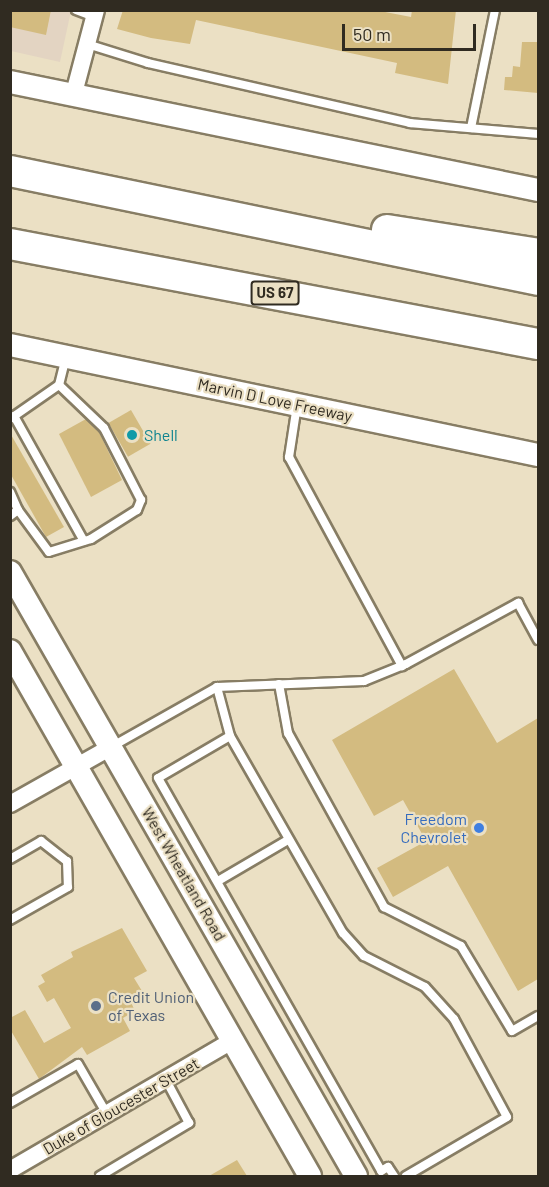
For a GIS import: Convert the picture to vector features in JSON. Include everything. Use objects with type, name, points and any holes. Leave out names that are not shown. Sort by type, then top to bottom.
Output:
[{"type":"highway","points":[[10,171],[203,208],[318,238],[538,280]]},
{"type":"highway","points":[[203,208],[325,220],[538,254]]},
{"type":"highway","name":"US 67","points":[[10,244],[538,344]]},
{"type":"main road","points":[[10,82],[73,97],[538,190]]},
{"type":"main road","name":"Marvin D Love Freeway","points":[[10,345],[538,455]]},
{"type":"main road","name":"West Wheatland Road","points":[[10,572],[356,1176]]},
{"type":"main road","points":[[10,583],[29,604]]},
{"type":"main road","points":[[10,651],[310,1176]]},
{"type":"street","points":[[73,97],[95,14]]},
{"type":"street","points":[[10,804],[111,747]]},
{"type":"street","name":"Duke of Gloucester Street","points":[[10,1170],[232,1041]]},
{"type":"lane","points":[[76,10],[95,14]]},
{"type":"lane","points":[[471,128],[495,10]]},
{"type":"lane","points":[[87,44],[148,63],[410,123],[538,134]]},
{"type":"lane","points":[[66,356],[59,385],[12,417],[84,541]]},
{"type":"lane","points":[[10,492],[14,513],[49,552],[84,541],[137,510],[141,500],[104,428],[59,385]]},
{"type":"lane","points":[[297,405],[289,457],[402,666]]},
{"type":"lane","points":[[111,747],[217,687],[364,681],[402,666],[518,603],[538,640]]},
{"type":"lane","points":[[279,684],[288,733],[384,908],[461,946],[512,1031],[538,1016]]},
{"type":"lane","points":[[217,687],[230,736],[288,840],[350,940],[373,962],[425,987],[454,1019],[507,1118],[406,1176]]},
{"type":"lane","points":[[230,736],[158,778],[381,1171],[388,1167],[394,1176]]},
{"type":"lane","points":[[218,881],[288,840]]},
{"type":"lane","points":[[10,859],[41,841],[67,861],[68,887],[11,918]]},
{"type":"lane","points":[[10,1103],[78,1064],[107,1114]]},
{"type":"lane","points":[[100,1176],[189,1123],[166,1080]]},
{"type":"shaded area","points":[[11,11],[71,11],[60,62],[11,51]]},
{"type":"building","points":[[10,10],[51,10],[46,35],[10,27]]},
{"type":"building","points":[[123,10],[375,10],[411,17],[412,10],[456,10],[448,84],[395,73],[397,63],[196,20],[190,44],[151,38],[117,29]]},
{"type":"building","points":[[522,42],[538,42],[538,93],[504,90],[505,77],[512,77],[513,66],[520,67]]},
{"type":"building","name":"Shell","points":[[131,410],[150,444],[128,457],[108,423]]},
{"type":"building","name":"Shell","points":[[86,419],[99,432],[122,480],[91,497],[59,434]]},
{"type":"building","points":[[10,433],[64,527],[46,537],[10,473]]},
{"type":"building","name":"Freedom Chevrolet","points":[[454,669],[497,743],[538,718],[538,979],[518,991],[448,866],[393,897],[377,868],[426,841],[403,800],[374,816],[332,740]]},
{"type":"building","name":"Credit Union of Texas","points":[[122,928],[147,971],[134,978],[142,991],[129,998],[135,1011],[123,1018],[130,1031],[87,1055],[82,1047],[39,1079],[10,1029],[10,1018],[25,1010],[44,1043],[71,1028],[54,998],[47,1002],[38,986],[45,982],[41,975],[73,957],[71,952]]},
{"type":"building","points":[[237,1160],[247,1176],[209,1176]]},
{"type":"place","name":"Shell","points":[[132,435]]},
{"type":"place","name":"Freedom Chevrolet","points":[[479,828]]},
{"type":"place","name":"Credit Union of Texas","points":[[96,1006]]}]
